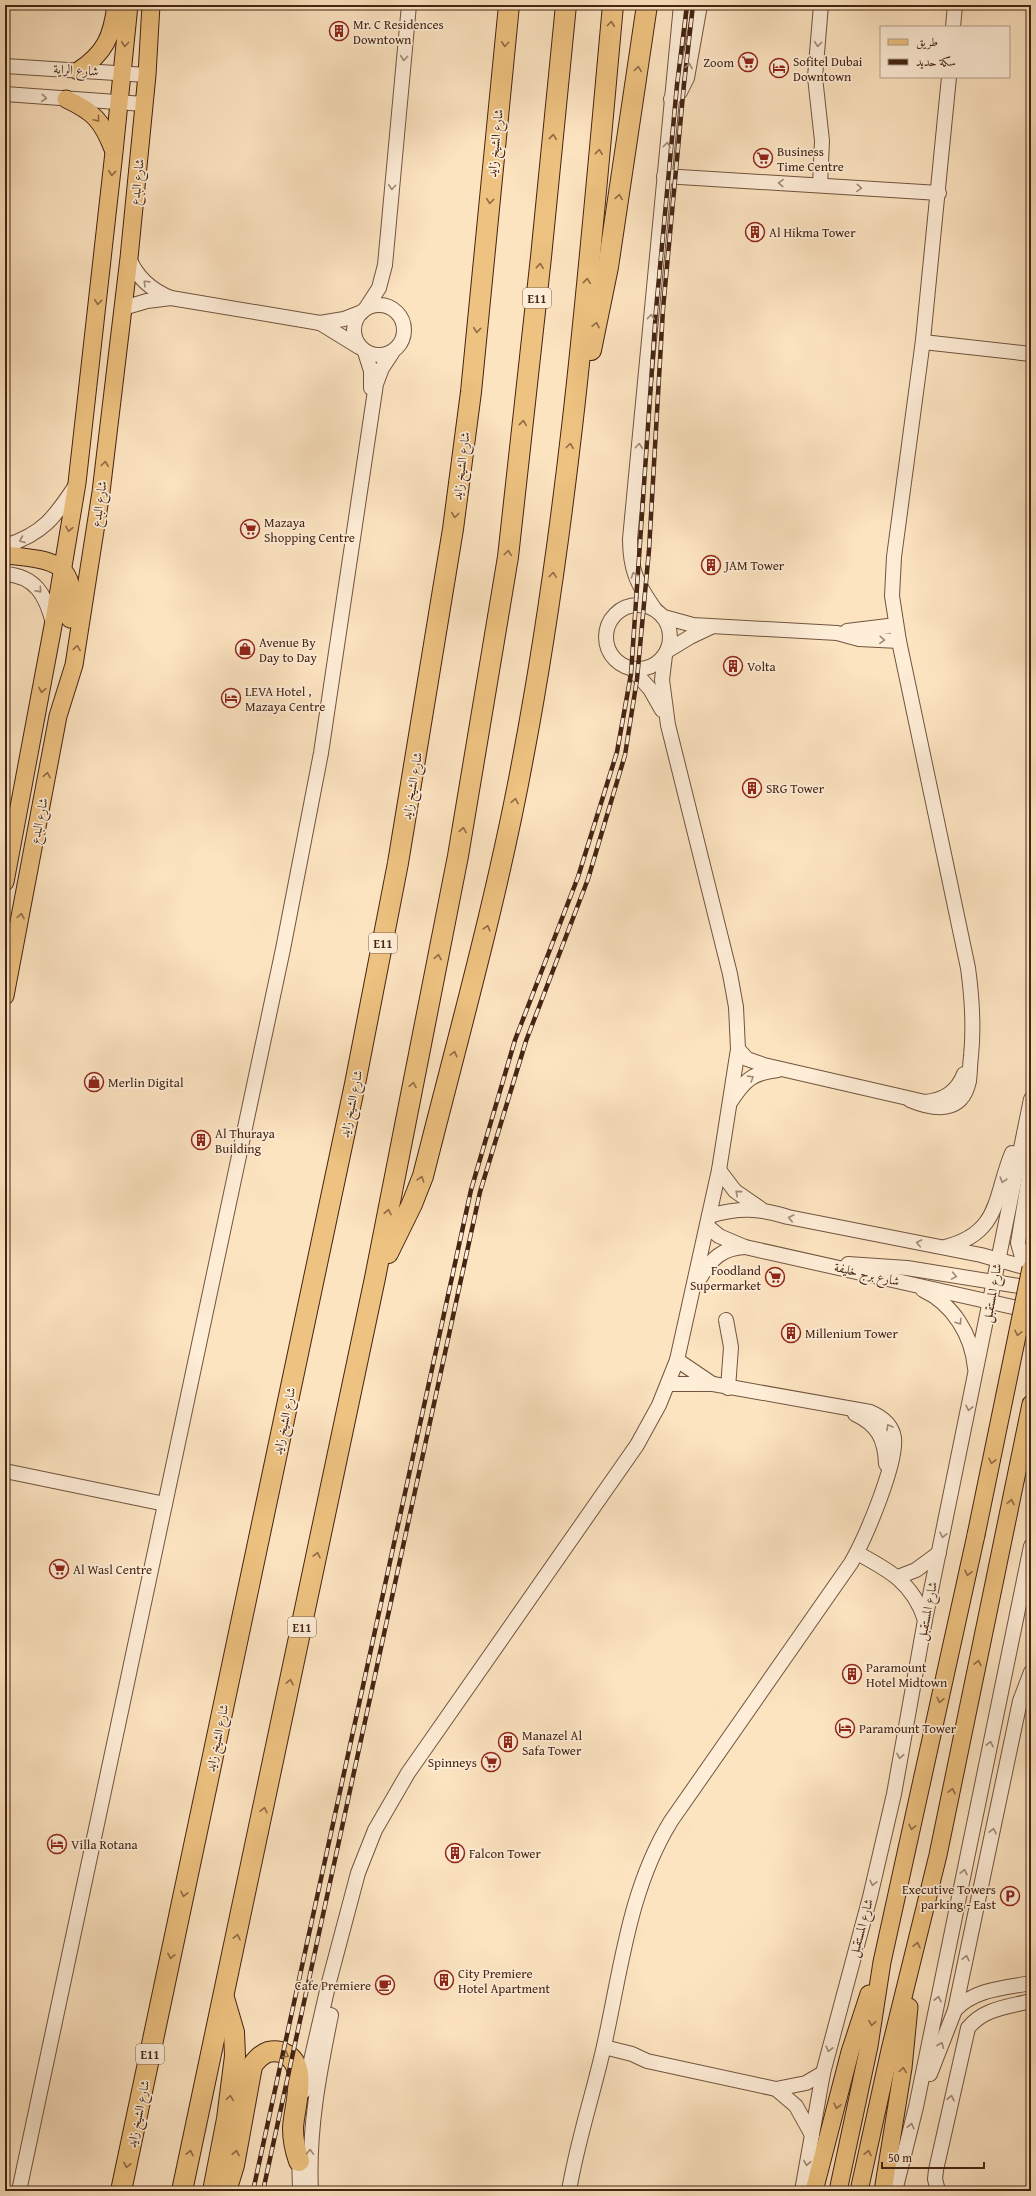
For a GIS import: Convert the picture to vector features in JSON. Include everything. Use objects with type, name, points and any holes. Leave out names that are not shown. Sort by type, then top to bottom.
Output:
[{"type":"highway","name":"شارع الشيخ زايد","points":[[121,2191],[355,1084],[413,782],[450,551],[471,392],[508,5]]},
{"type":"highway","name":"E11","points":[[182,2191],[376,1278],[458,856],[503,591],[540,265],[566,5]]},
{"type":"highway","points":[[376,1278],[412,1204],[423,1176],[494,901],[536,686],[548,614],[573,417],[613,5]]},
{"type":"highway","points":[[573,417],[592,343],[608,267],[647,5]]},
{"type":"highway","points":[[213,2191],[227,2119],[235,2056],[234,2032],[224,1998]]},
{"type":"highway","points":[[226,2191],[234,2165],[252,2066],[267,2052],[274,2051],[288,2055],[293,2059],[299,2072],[293,2129],[298,2161]]},
{"type":"main road","points":[[78,71],[92,60],[107,41],[113,27],[116,5]]},
{"type":"main road","name":"شارع البدع","points":[[5,882],[53,626],[77,483],[114,152],[128,5]]},
{"type":"main road","name":"شارع البدع","points":[[5,996],[58,716],[74,665],[94,541],[129,258],[147,75],[151,5]]},
{"type":"main road","points":[[66,99],[84,108],[95,117],[104,128],[114,152]]},
{"type":"main road","points":[[5,555],[40,559],[62,568],[70,580],[73,600],[58,689],[58,716]]},
{"type":"main road","name":"شارع المستقبل","points":[[838,2191],[869,2046],[882,1962],[976,1535],[1031,1268]]},
{"type":"main road","points":[[859,2191],[890,2050],[938,1855],[1031,1404]]},
{"type":"main road","points":[[814,2191],[857,2030],[882,1962]]},
{"type":"main road","points":[[883,2191],[903,2068],[911,1969]]},
{"type":"street","points":[[373,408],[371,371],[362,349],[354,335],[354,329],[355,322],[379,288],[385,265],[409,5]]},
{"type":"street","points":[[300,2191],[298,2161],[299,2130],[304,2091],[329,1982],[352,1895],[366,1851],[394,1796],[624,1464],[648,1425],[668,1384],[677,1360],[694,1287],[730,1103],[738,1049],[736,1006],[730,974],[668,725],[662,687],[666,653],[670,640],[669,628],[642,592],[634,575],[630,558],[630,539],[681,5]]},
{"type":"street","points":[[671,99],[680,92],[687,78],[700,5]]},
{"type":"street","points":[[820,186],[822,141],[815,77],[821,5]]},
{"type":"street","points":[[953,26],[955,5]]},
{"type":"street","name":"شارع الراية","points":[[5,66],[147,75]]},
{"type":"street","points":[[738,1049],[748,1059],[754,1062],[910,1100],[935,1101],[951,1093],[963,1079],[970,1059],[972,1010],[968,968],[899,641],[892,596],[894,557],[923,342],[949,78]]},
{"type":"street","points":[[5,94],[144,104]]},
{"type":"street","points":[[664,176],[938,193]]},
{"type":"street","points":[[19,2191],[283,949],[321,753],[379,373],[404,337],[404,324],[402,318],[398,312],[386,306],[379,305],[344,319],[320,323],[171,298],[155,291],[145,283],[137,273],[129,258]]},
{"type":"street","points":[[123,308],[147,301],[171,298]]},
{"type":"street","points":[[320,323],[362,349],[378,356],[392,353]]},
{"type":"street","points":[[923,342],[1031,354]]},
{"type":"street","points":[[5,546],[33,535],[46,526],[58,512],[77,483]]},
{"type":"street","points":[[5,574],[21,577],[33,584],[43,594],[49,606],[53,626]]},
{"type":"street","points":[[668,725],[657,700],[632,669],[617,662],[607,648],[605,637],[607,626],[613,616],[621,609],[632,605],[643,605],[683,624],[714,626],[837,633],[896,625]]},
{"type":"street","points":[[632,669],[651,667],[666,653],[690,637],[714,626]]},
{"type":"street","points":[[837,633],[859,639],[899,641]]},
{"type":"street","points":[[730,1103],[746,1080],[765,1072],[782,1070]]},
{"type":"street","name":"شارع المستقبل","points":[[802,2191],[823,2073],[882,1845],[925,1620],[1031,1099]]},
{"type":"street","points":[[943,1247],[971,1236],[985,1224],[997,1203],[1014,1148],[1024,1132]]},
{"type":"street","points":[[1031,1165],[1018,1243],[1022,1257],[1031,1268]]},
{"type":"street","points":[[718,1170],[735,1191],[746,1200],[764,1210],[788,1217],[943,1247],[1031,1268]]},
{"type":"street","points":[[708,1221],[736,1210],[764,1210]]},
{"type":"street","name":"شارع برج خليفة","points":[[708,1221],[719,1236],[745,1247],[1031,1311]]},
{"type":"street","points":[[694,1287],[713,1259],[728,1250],[745,1247]]},
{"type":"street","points":[[998,1260],[1015,1271],[1031,1288]]},
{"type":"street","points":[[818,1263],[880,1265],[1031,1288]]},
{"type":"street","points":[[906,1284],[937,1299],[961,1324],[967,1336],[974,1360],[974,1385]]},
{"type":"street","points":[[991,1301],[1031,1298]]},
{"type":"street","points":[[726,1320],[731,1347],[728,1388]]},
{"type":"street","points":[[677,1360],[688,1369],[713,1384]]},
{"type":"street","points":[[569,2191],[602,2053],[635,1904],[647,1866],[670,1821],[854,1558],[870,1525],[886,1478],[884,1445],[878,1431],[867,1420],[845,1410],[713,1384],[668,1384]]},
{"type":"street","points":[[5,1471],[165,1504]]},
{"type":"street","points":[[895,2191],[916,2107],[1031,1551]]},
{"type":"street","points":[[894,1575],[924,1565],[939,1553]]},
{"type":"street","points":[[854,1558],[894,1575],[918,1601],[925,1620]]},
{"type":"street","points":[[916,2107],[955,2010],[1020,1701],[1031,1672]]},
{"type":"street","points":[[311,2191],[310,2158],[313,2114],[338,1978],[343,1933]]},
{"type":"street","points":[[955,2010],[962,2003],[978,1994],[1031,1983]]},
{"type":"street","points":[[938,2191],[935,2179],[936,2170],[968,2028],[975,2019],[985,2012],[1031,2001]]},
{"type":"street","points":[[602,2053],[632,2054],[647,2061],[776,2089],[806,2083],[823,2073]]},
{"type":"street","points":[[776,2089],[796,2106],[812,2135]]},
{"type":"railway","points":[[253,2191],[471,1190],[515,1040],[578,877],[617,752],[631,674],[656,310],[677,85],[687,5]]},
{"type":"railway","points":[[263,2191],[480,1192],[526,1041],[588,879],[625,755],[637,679],[649,550],[663,309],[693,5]]},
{"type":"place","name":"Mr. C Residences Downtown","points":[[339,31]]},
{"type":"place","name":"Zoom","points":[[748,62]]},
{"type":"place","name":"Sofitel Dubai Downtown","points":[[779,68]]},
{"type":"place","name":"Business Time Centre","points":[[763,158]]},
{"type":"place","name":"Al Hikma Tower","points":[[755,232]]},
{"type":"place","name":"Mazaya Shopping Centre","points":[[250,529]]},
{"type":"place","name":"JAM Tower","points":[[711,565]]},
{"type":"place","name":"Avenue By Day to Day","points":[[245,649]]},
{"type":"place","name":"Volta","points":[[733,666]]},
{"type":"place","name":"LEVA Hotel , Mazaya Centre","points":[[231,698]]},
{"type":"place","name":"SRG Tower","points":[[752,788]]},
{"type":"place","name":"Merlin Digital","points":[[94,1082]]},
{"type":"place","name":"Al Thuraya Building","points":[[201,1140]]},
{"type":"place","name":"Foodland Supermarket","points":[[775,1277]]},
{"type":"place","name":"Millenium Tower","points":[[791,1333]]},
{"type":"place","name":"Al Wasl Centre","points":[[59,1569]]},
{"type":"place","name":"Paramount Hotel Midtown","points":[[852,1674]]},
{"type":"place","name":"Paramount Tower","points":[[845,1728]]},
{"type":"place","name":"Manazel Al Safa Tower","points":[[508,1742]]},
{"type":"place","name":"Spinneys","points":[[491,1762]]},
{"type":"place","name":"Villa Rotana","points":[[57,1844]]},
{"type":"place","name":"Falcon Tower","points":[[455,1853]]},
{"type":"place","name":"Executive Towers parking - East","points":[[1010,1896]]},
{"type":"place","name":"City Premiere Hotel Apartment","points":[[444,1980]]},
{"type":"place","name":"Cafe Premiere","points":[[385,1985]]}]
